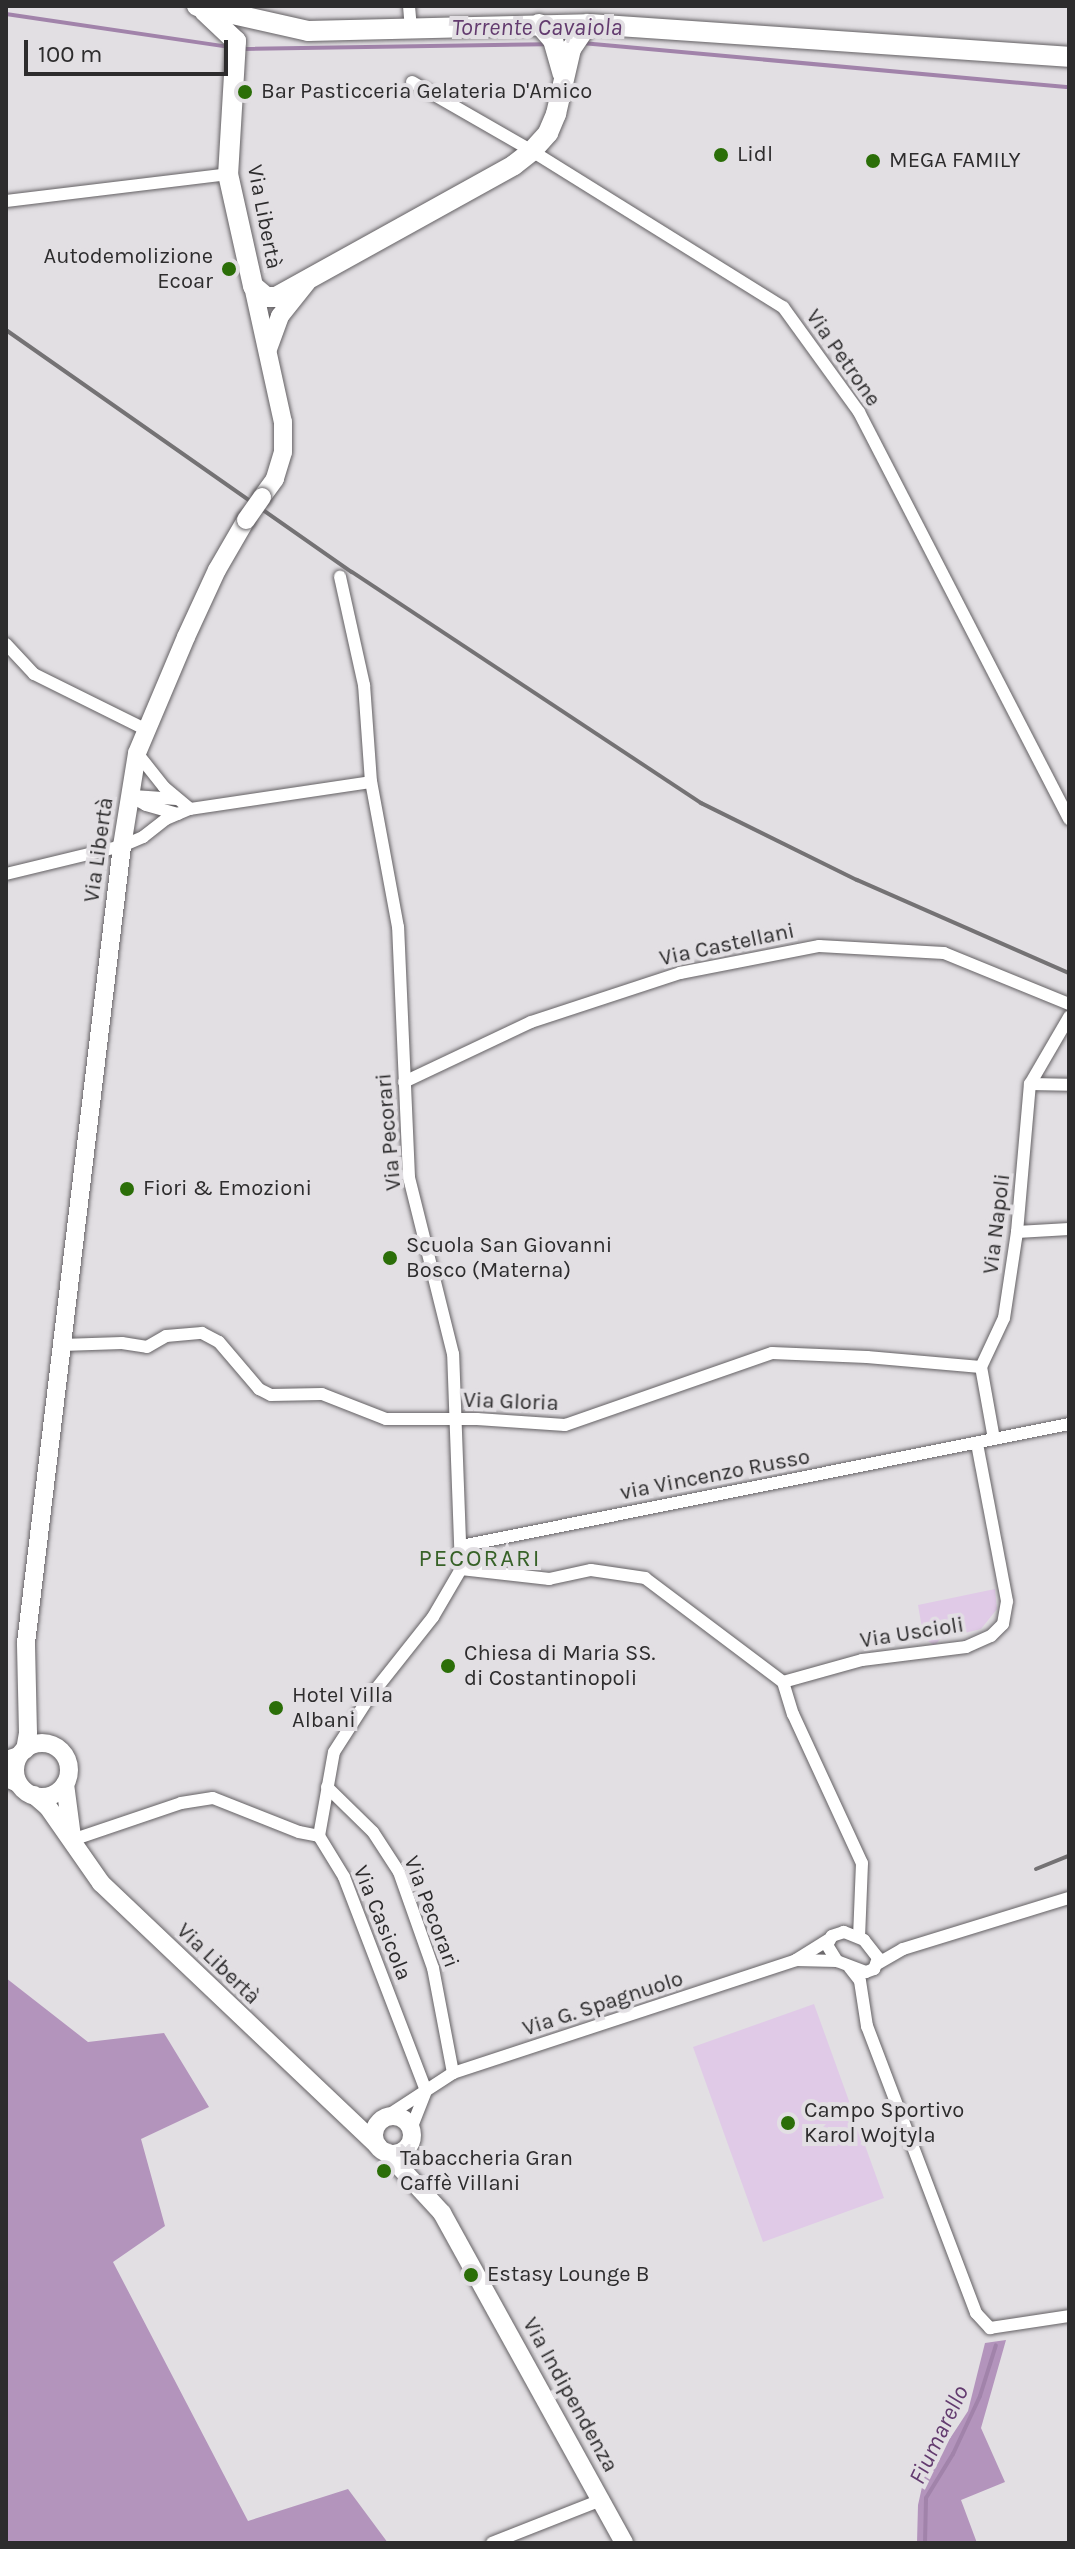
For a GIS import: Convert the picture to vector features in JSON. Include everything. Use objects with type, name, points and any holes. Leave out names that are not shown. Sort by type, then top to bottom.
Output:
[{"type":"main road","points":[[197,6],[216,18],[236,41],[272,16]]},
{"type":"main road","points":[[197,6],[272,16],[308,31],[588,24],[1069,57]]},
{"type":"main road","points":[[539,24],[553,40],[564,78]]},
{"type":"main road","points":[[253,286],[266,297],[276,297],[514,165],[537,147],[558,111],[576,37],[588,24]]},
{"type":"main road","name":"Via Libertà","points":[[17,1754],[28,1702],[26,1643],[122,846],[137,753],[217,570],[246,520],[275,479],[283,452],[283,422],[228,174],[236,41]]},
{"type":"main road","points":[[267,352],[280,316],[313,275]]},
{"type":"main road","points":[[28,1702],[68,1761],[65,1784],[72,1840]]},
{"type":"main road","points":[[58,1747],[40,1743],[17,1754],[15,1770],[20,1786],[53,1795],[65,1784]]},
{"type":"main road","name":"Via Libertà","points":[[20,1786],[48,1807],[101,1883],[423,2189]]},
{"type":"main road","points":[[341,2113],[404,2119],[411,2135],[423,2189]]},
{"type":"main road","points":[[384,2118],[375,2129],[382,2149],[403,2151],[411,2135]]},
{"type":"main road","name":"Via Indipendenza","points":[[423,2189],[465,2251],[624,2543]]},
{"type":"street","points":[[409,6],[411,28]]},
{"type":"street","name":"Via Petrone","points":[[412,82],[537,147],[783,307],[859,412],[1069,819]]},
{"type":"street","points":[[6,201],[228,174]]},
{"type":"street","name":"Via Pecorari","points":[[340,577],[364,685],[371,782],[398,927],[409,1177],[453,1354],[453,1419],[461,1569]]},
{"type":"street","points":[[6,644],[34,674],[145,729]]},
{"type":"street","points":[[137,753],[177,799],[184,812]]},
{"type":"street","points":[[130,796],[146,805],[184,812],[371,782]]},
{"type":"street","points":[[130,796],[177,799]]},
{"type":"street","points":[[6,874],[122,846],[184,812]]},
{"type":"street","name":"Via Castellani","points":[[404,1082],[531,1022],[680,973],[819,946],[944,953],[1069,1004]]},
{"type":"street","name":"Via Napoli","points":[[981,1367],[1004,1318],[1017,1232],[1030,1084],[1069,1017]]},
{"type":"street","points":[[1030,1084],[1069,1085]]},
{"type":"street","points":[[1017,1232],[1069,1229]]},
{"type":"street","name":"Via Gloria","points":[[62,1345],[122,1343],[147,1347],[166,1336],[202,1333],[219,1342],[259,1389],[271,1395],[322,1394],[386,1419],[565,1425],[772,1353],[981,1367]]},
{"type":"street","points":[[981,1367],[994,1439]]},
{"type":"street","points":[[977,1443],[1069,1424]]},
{"type":"street","name":"via Vincenzo Russo","points":[[461,1546],[977,1443]]},
{"type":"street","name":"Via Uscioli","points":[[783,1682],[862,1660],[966,1647],[991,1636],[1003,1624],[1007,1601],[977,1443]]},
{"type":"street","points":[[72,1840],[145,1814],[213,1798],[299,1832],[319,1836],[334,1752],[368,1699],[433,1617],[461,1569],[549,1579],[591,1570],[645,1578],[783,1682],[793,1714],[862,1863],[859,1937]]},
{"type":"street","name":"Via Pecorari","points":[[327,1787],[373,1832],[399,1872],[433,1968],[453,2073]]},
{"type":"street","name":"Via Casicola","points":[[319,1836],[344,1877],[426,2091]]},
{"type":"street","points":[[903,1949],[872,1946],[844,1932],[829,1939],[828,1950],[837,1961],[859,1972],[875,1967],[903,1949],[1069,1898]]},
{"type":"street","name":"Via G. Spagnuolo","points":[[384,2118],[453,2073],[796,1960],[829,1939]]},
{"type":"street","points":[[862,1988],[875,1967],[872,1946]]},
{"type":"street","name":"Via G. Spagnuolo","points":[[796,1960],[837,1961]]},
{"type":"street","points":[[850,1968],[862,1988],[867,2026],[925,2187],[940,2213],[976,2313],[990,2328],[1069,2316]]},
{"type":"street","points":[[411,2135],[426,2091]]},
{"type":"street","points":[[492,2543],[601,2500]]},
{"type":"shaded area","points":[[995,1589],[997,1609],[981,1629],[940,1639],[935,1646],[928,1641],[918,1605]]},
{"type":"shaded area","points":[[6,1978],[88,2042],[164,2033],[209,2107],[141,2139],[165,2226],[113,2262],[248,2521],[348,2489],[388,2543],[6,2543]]},
{"type":"shaded area","name":"Campo Sportivo Karol Wojtyla","points":[[814,2004],[884,2198],[763,2242],[693,2047]]},
{"type":"shaded area","points":[[1006,2340],[981,2428],[1005,2482],[961,2500],[977,2543],[917,2543],[918,2505],[924,2478],[968,2411],[985,2343]]},
{"type":"waterway","name":"Torrente Cavaiola","points":[[6,14],[229,47]]},
{"type":"waterway","name":"Torrente Cavaiola","points":[[582,43],[1069,87]]},
{"type":"waterway","name":"Torrente Cavaiola","points":[[242,49],[545,44]]},
{"type":"waterway","name":"Fiumarello","points":[[925,2543],[926,2498],[953,2454],[980,2396],[996,2345]]},
{"type":"railway","points":[[6,330],[352,572],[701,803],[857,880],[1069,973]]},
{"type":"railway","points":[[1036,1869],[1069,1856]]},
{"type":"place","name":"Bar Pasticceria Gelateria D'Amico","points":[[245,92]]},
{"type":"place","name":"Lidl","points":[[721,155]]},
{"type":"place","name":"MEGA FAMILY","points":[[873,161]]},
{"type":"place","name":"Autodemolizione Ecoar","points":[[229,269]]},
{"type":"place","name":"Fiori & Emozioni","points":[[127,1189]]},
{"type":"place","name":"Scuola San Giovanni Bosco (Materna)","points":[[390,1258]]},
{"type":"place","name":"Chiesa di Maria SS. di Costantinopoli","points":[[448,1666]]},
{"type":"place","name":"Hotel Villa Albani","points":[[276,1708]]},
{"type":"place","name":"Campo Sportivo Karol Wojtyla","points":[[788,2123]]},
{"type":"place","name":"Tabaccheria Gran Caffè Villani","points":[[384,2171]]},
{"type":"place","name":"Estasy Lounge B","points":[[471,2275]]},
{"type":"district","name":"PECORARI","points":[[480,1559]]}]
